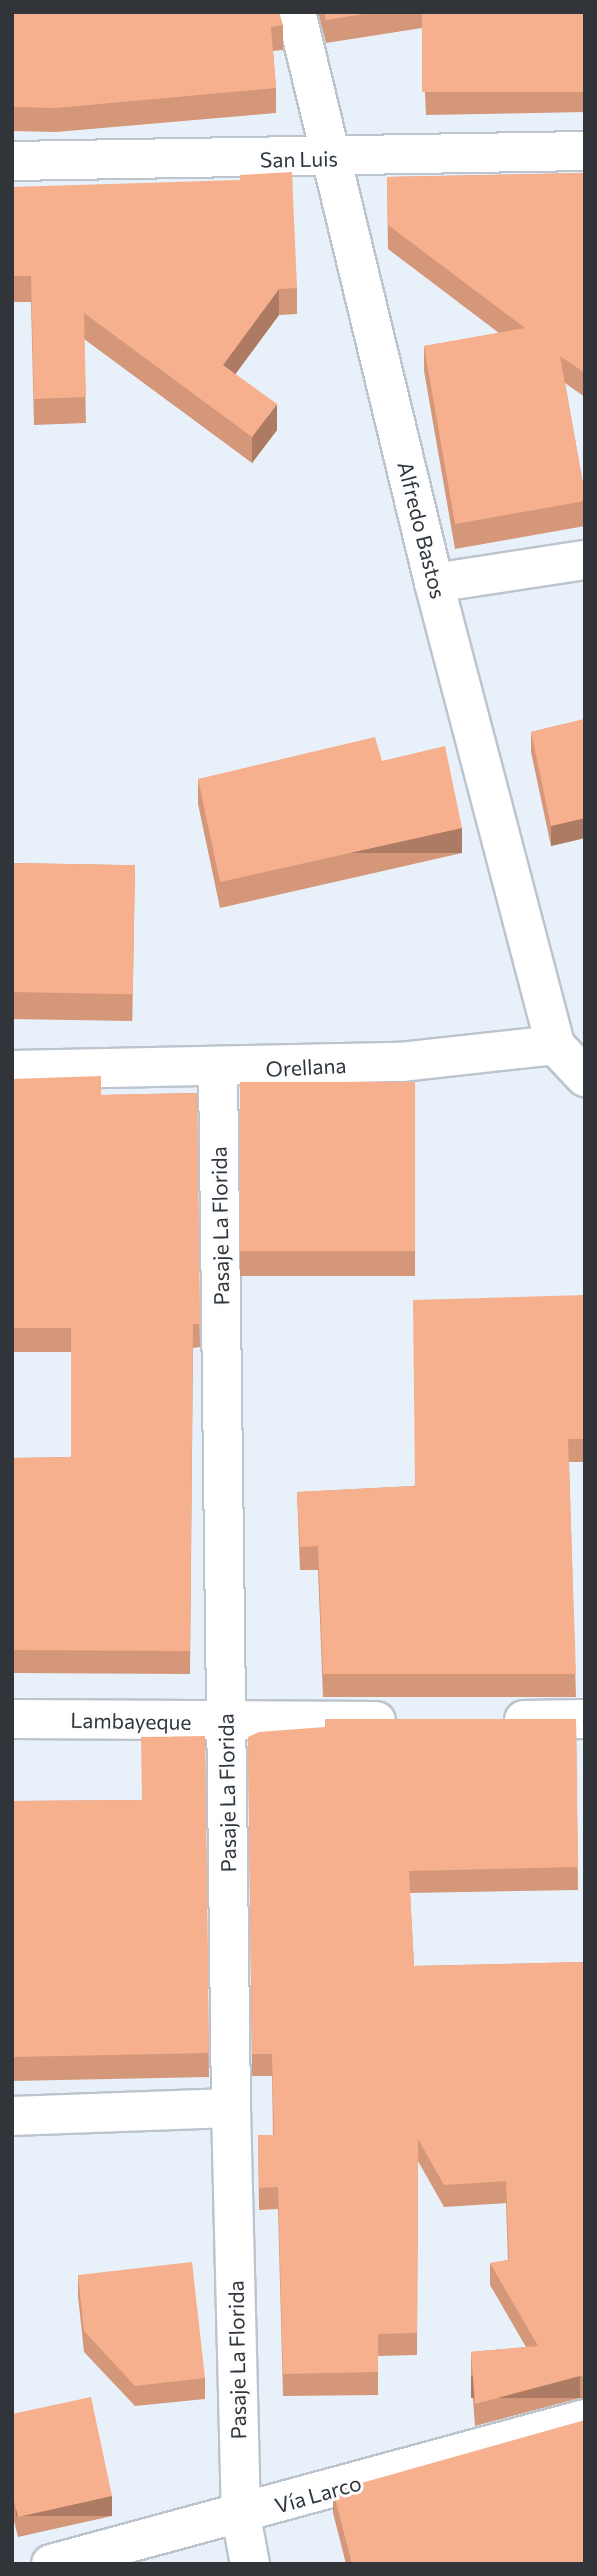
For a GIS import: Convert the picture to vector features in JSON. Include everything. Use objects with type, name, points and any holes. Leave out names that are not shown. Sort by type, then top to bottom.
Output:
[{"type":"street","name":"Alfredo Bastos","points":[[296,12],[334,159],[434,583],[555,1045]]},
{"type":"street","name":"San Luis","points":[[12,161],[334,159],[585,151]]},
{"type":"street","points":[[434,583],[585,560]]},
{"type":"street","points":[[555,1045],[585,1077]]},
{"type":"street","name":"Orellana","points":[[12,1070],[218,1070],[401,1062],[555,1045]]},
{"type":"street","name":"Pasaje La Florida","points":[[218,1070],[231,2108],[241,2516],[250,2564]]},
{"type":"street","name":"Lambayeque","points":[[12,1719],[226,1723],[419,1721]]},
{"type":"street","points":[[488,1720],[585,1719]]},
{"type":"street","points":[[12,2116],[231,2108]]},
{"type":"street","name":"Vía Larco","points":[[51,2564],[241,2516],[585,2419]]},
{"type":"building","points":[[12,12],[279,12],[283,25],[271,27],[276,88],[56,108],[12,107]]},
{"type":"building","points":[[324,12],[376,12],[326,20]]},
{"type":"building","points":[[422,12],[585,12],[585,92],[422,92]]},
{"type":"building","points":[[292,172],[297,288],[279,289],[223,365],[277,404],[252,437],[84,313],[86,397],[34,399],[31,276],[12,276],[12,187],[240,180],[240,175]]},
{"type":"building","points":[[585,173],[585,373],[560,356],[585,501],[455,524],[424,346],[525,328],[388,225],[387,177]]},
{"type":"building","points":[[585,719],[585,818],[551,826],[531,732]]},
{"type":"building","points":[[375,737],[382,761],[445,746],[462,828],[220,882],[198,779]]},
{"type":"building","points":[[12,863],[135,865],[133,994],[12,992]]},
{"type":"building","points":[[101,1076],[101,1095],[197,1093],[200,1324],[193,1324],[190,1651],[12,1650],[12,1458],[71,1457],[71,1328],[12,1328],[12,1079]]},
{"type":"building","points":[[240,1082],[415,1082],[415,1251],[240,1251]]},
{"type":"building","points":[[585,1295],[585,1439],[568,1439],[576,1674],[323,1674],[318,1546],[300,1547],[297,1492],[415,1486],[413,1300]]},
{"type":"building","points":[[325,1719],[576,1719],[578,1867],[409,1871],[414,1966],[585,1962],[585,2377],[580,2376],[475,2404],[471,2352],[538,2346],[490,2263],[509,2260],[506,2181],[444,2185],[418,2139],[417,2333],[378,2334],[378,2372],[283,2374],[278,2187],[259,2188],[258,2135],[274,2135],[272,2054],[252,2054],[248,1737],[259,1732],[325,1727]]},
{"type":"building","points":[[205,1736],[209,2053],[12,2057],[12,1801],[142,1800],[141,1737]]},
{"type":"building","points":[[192,2262],[205,2378],[135,2386],[84,2331],[78,2275]]},
{"type":"building","points":[[91,2397],[112,2496],[18,2517],[12,2492],[12,2414]]},
{"type":"building","points":[[585,2420],[585,2564],[352,2564],[333,2491]]}]
